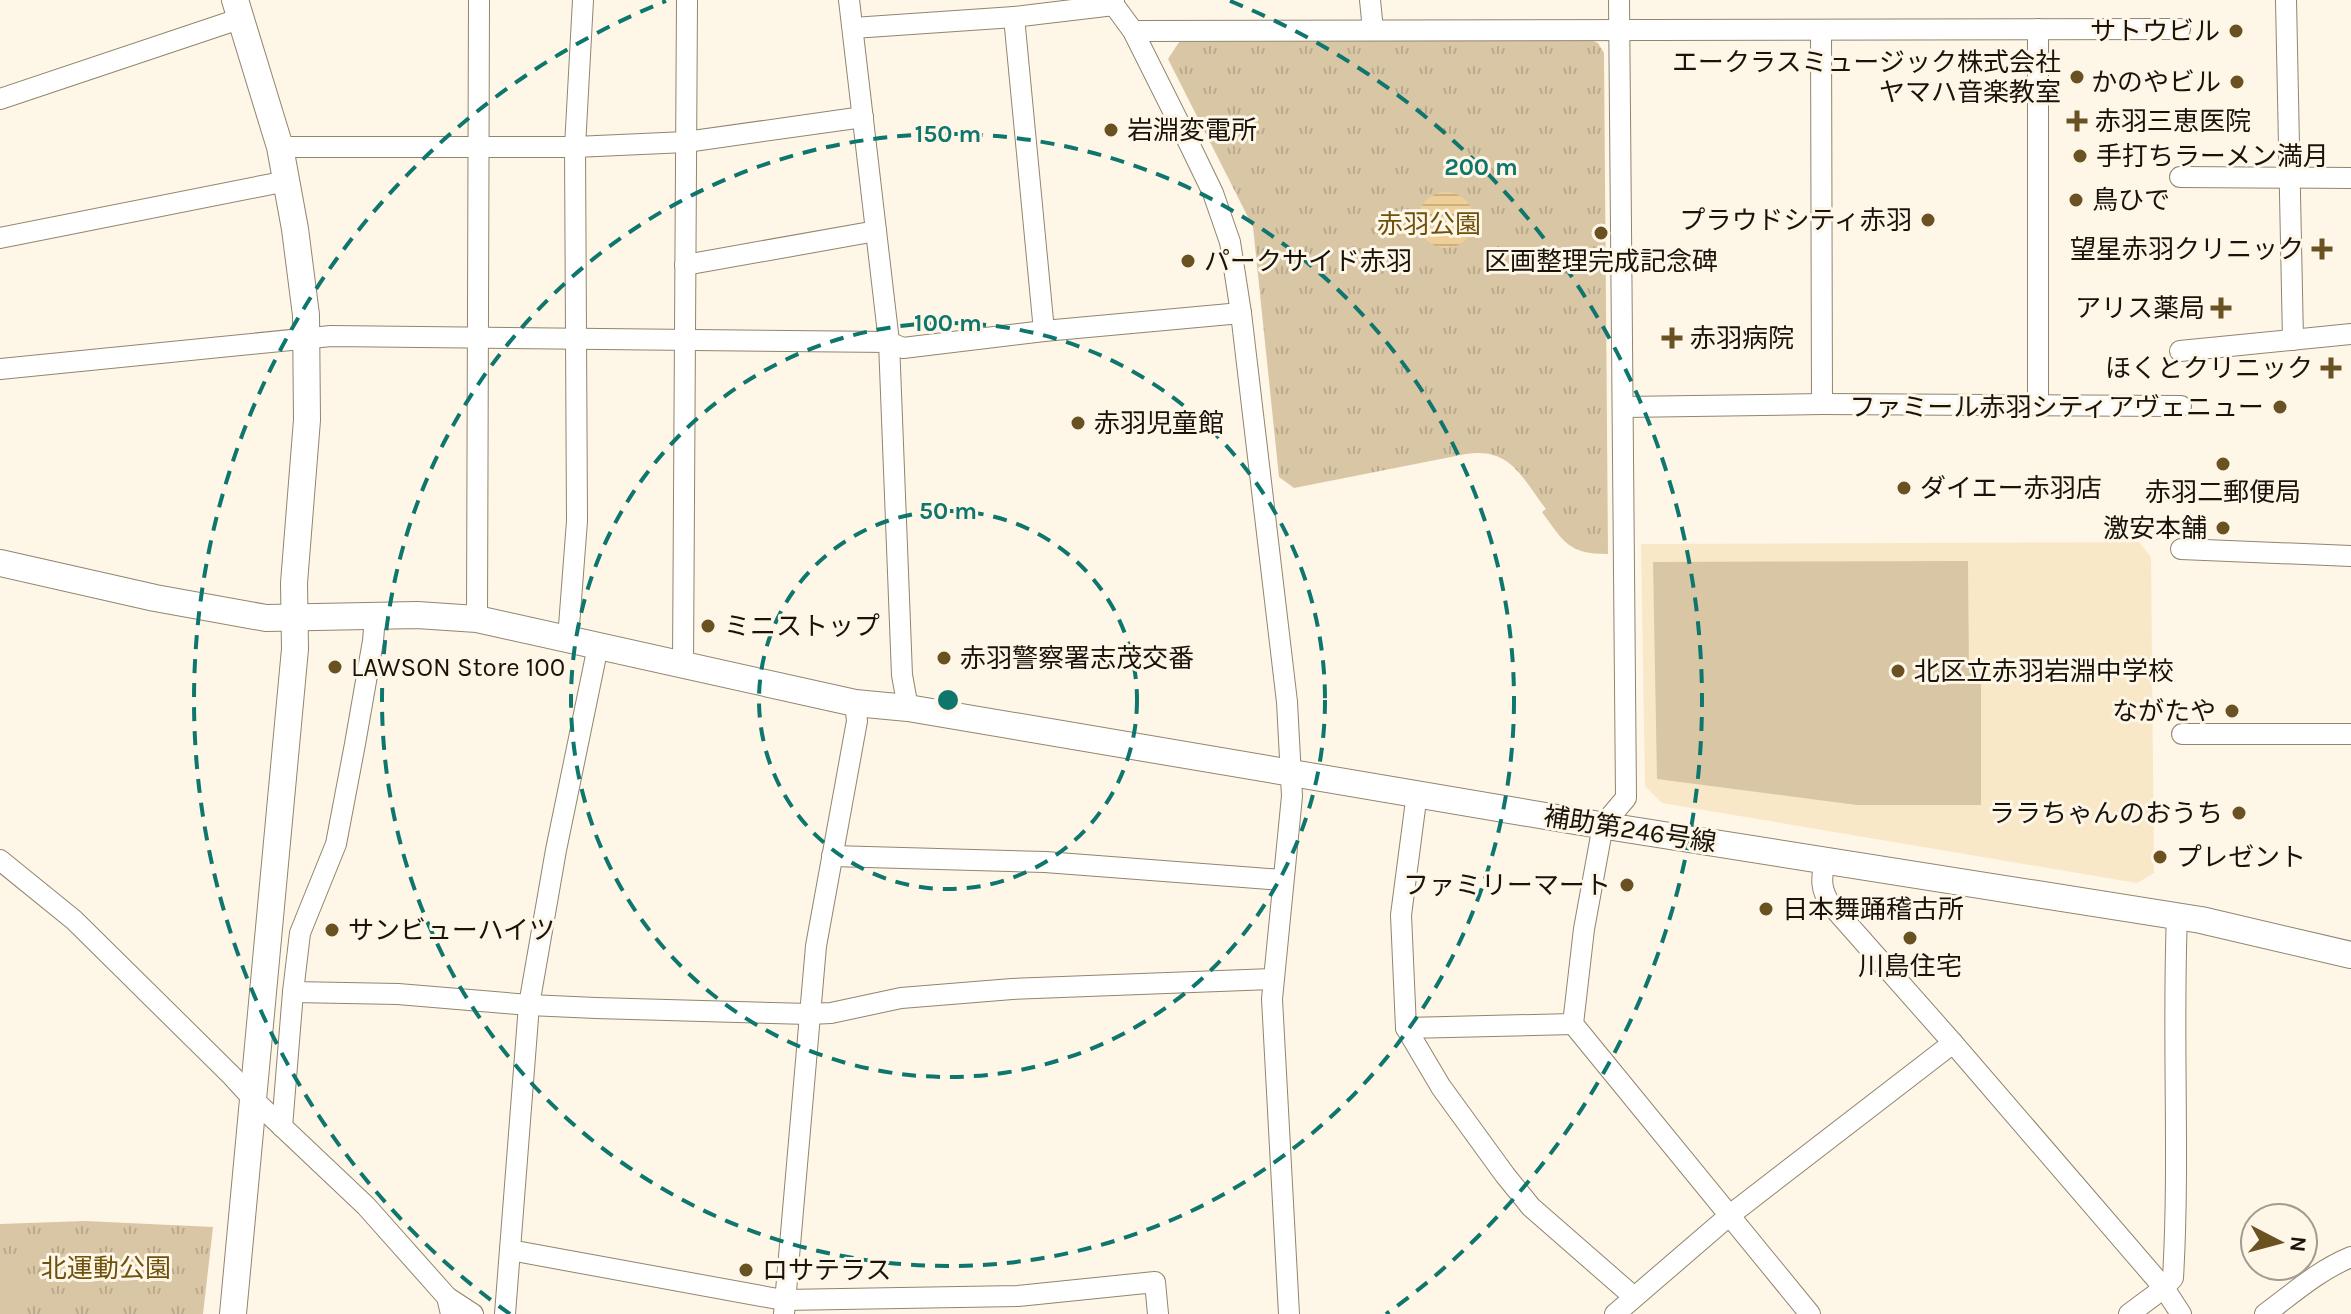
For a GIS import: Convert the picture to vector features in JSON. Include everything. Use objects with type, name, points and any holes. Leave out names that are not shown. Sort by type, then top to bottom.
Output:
[{"type":"street","points":[[477,619],[479,0]]},
{"type":"street","points":[[568,639],[577,521],[575,147],[583,0]]},
{"type":"street","points":[[683,665],[687,0]]},
{"type":"street","points":[[849,0],[889,342],[902,675],[908,708]]},
{"type":"street","points":[[1370,0],[1373,30]]},
{"type":"street","points":[[1619,0],[1626,798],[1603,825],[1584,929],[1573,1024],[1810,1314]]},
{"type":"street","points":[[2286,0],[2293,340]]},
{"type":"street","points":[[853,28],[1014,17],[1114,3],[1133,31],[1213,193],[1230,242],[1287,702],[1292,796],[1273,979],[1273,1041],[1289,1314]]},
{"type":"street","points":[[0,99],[239,9],[287,181],[307,338],[307,420],[294,583],[295,649],[233,1314]]},
{"type":"street","points":[[1014,17],[1044,331]]},
{"type":"street","points":[[2038,29],[2038,406]]},
{"type":"street","points":[[1133,31],[2180,29]]},
{"type":"street","points":[[1821,30],[1822,404]]},
{"type":"street","points":[[280,147],[575,147],[686,142],[863,117]]},
{"type":"street","points":[[2180,177],[2351,178]]},
{"type":"street","points":[[0,238],[287,181]]},
{"type":"street","points":[[685,265],[876,231]]},
{"type":"street","points":[[0,369],[345,335],[889,342],[903,348],[1241,313]]},
{"type":"street","points":[[2180,351],[2351,334]]},
{"type":"street","points":[[1624,407],[1822,404],[2181,406]]},
{"type":"street","points":[[2181,549],[2351,556]]},
{"type":"street","name":"補助第246号線","points":[[0,563],[96,586],[243,615],[294,618],[417,615],[477,619],[855,703],[908,708],[1603,825],[2177,916],[2351,955]]},
{"type":"street","points":[[282,1127],[300,933],[336,844],[371,656],[375,616]]},
{"type":"street","points":[[505,1314],[529,1005],[556,850],[598,646]]},
{"type":"street","points":[[783,1307],[816,946],[857,721],[855,703]]},
{"type":"street","points":[[2182,734],[2351,734]]},
{"type":"street","points":[[1417,793],[1401,915],[1406,1028],[1441,1087],[1531,1207],[1634,1297]]},
{"type":"street","points":[[832,856],[1045,862],[1283,880]]},
{"type":"street","points":[[0,860],[74,920],[254,1100],[366,1206],[459,1310]]},
{"type":"street","points":[[1825,860],[1821,883],[1831,905],[2164,1288],[2181,1314]]},
{"type":"street","points":[[2129,1314],[2173,1278],[2177,1160],[2177,916]]},
{"type":"street","points":[[293,992],[398,994],[529,1005],[809,1014],[831,1013],[901,998],[1012,989],[1273,979]]},
{"type":"street","points":[[1406,1028],[1573,1024]]},
{"type":"street","points":[[1615,1314],[1730,1215],[1953,1043]]},
{"type":"street","points":[[510,1250],[783,1307],[1018,1296],[1155,1282],[1158,1314]]},
{"type":"street","points":[[2265,1314],[2339,1262],[2351,1257]]},
{"type":"shaded area","points":[[1446,192],[1465,201],[1474,220],[1465,239],[1446,248],[1427,239],[1418,220],[1427,201]]},
{"type":"shaded area","name":"北区立赤羽岩淵中学校","points":[[2139,542],[2151,557],[2154,873],[2137,883],[1662,803],[1645,786],[1641,544]]},
{"type":"green space","name":"赤羽公園","points":[[1591,40],[1598,43],[1604,53],[1608,554],[1584,552],[1568,544],[1542,512],[1546,509],[1522,476],[1505,460],[1494,455],[1466,454],[1294,488],[1279,477],[1253,227],[1168,59],[1179,42]]},
{"type":"green space","points":[[1968,561],[1969,673],[1981,673],[1981,805],[1857,805],[1657,779],[1653,562]]},
{"type":"green space","name":"北運動公園","points":[[85,1221],[213,1227],[203,1314],[0,1314],[0,1224]]},
{"type":"green space","points":[[0,1270],[15,1270],[19,1314],[0,1314]]},
{"type":"place","name":"サトウビル","points":[[2236,31]]},
{"type":"place","name":"エークラスミュージック株式会社 ヤマハ音楽教室","points":[[2077,77]]},
{"type":"place","name":"かのやビル","points":[[2237,82]]},
{"type":"place","name":"赤羽三恵医院","points":[[2077,121]]},
{"type":"place","name":"岩淵変電所","points":[[1111,130]]},
{"type":"place","name":"手打ちラーメン満月","points":[[2080,156]]},
{"type":"place","name":"鳥ひで","points":[[2076,200]]},
{"type":"place","name":"プラウドシティ赤羽","points":[[1928,220]]},
{"type":"place","name":"区画整理完成記念碑","points":[[1601,233]]},
{"type":"place","name":"望星赤羽クリニック","points":[[2322,249]]},
{"type":"place","name":"パークサイド赤羽","points":[[1188,261]]},
{"type":"place","name":"アリス薬局","points":[[2221,308]]},
{"type":"place","name":"赤羽病院","points":[[1672,338]]},
{"type":"place","name":"ほくとクリニック","points":[[2331,368]]},
{"type":"place","name":"ファミール赤羽シティアヴェニュー","points":[[2280,407]]},
{"type":"place","name":"赤羽児童館","points":[[1078,423]]},
{"type":"place","name":"赤羽二郵便局","points":[[2223,464]]},
{"type":"place","name":"ダイエー赤羽店","points":[[1904,488]]},
{"type":"place","name":"激安本舗","points":[[2223,528]]},
{"type":"place","name":"ミニストップ","points":[[708,626]]},
{"type":"place","name":"赤羽警察署志茂交番","points":[[944,658]]},
{"type":"place","name":"LAWSON Store 100","points":[[335,667]]},
{"type":"place","name":"北区立赤羽岩淵中学校","points":[[1898,671]]},
{"type":"place","name":"ながたや","points":[[2232,711]]},
{"type":"place","name":"ララちゃんのおうち","points":[[2239,813]]},
{"type":"place","name":"プレゼント","points":[[2160,857]]},
{"type":"place","name":"ファミリーマート","points":[[1627,885]]},
{"type":"place","name":"日本舞踊稽古所","points":[[1766,909]]},
{"type":"place","name":"サンビューハイツ","points":[[332,930]]},
{"type":"place","name":"川島住宅","points":[[1910,938]]},
{"type":"place","name":"ロサテラス","points":[[746,1270]]}]
